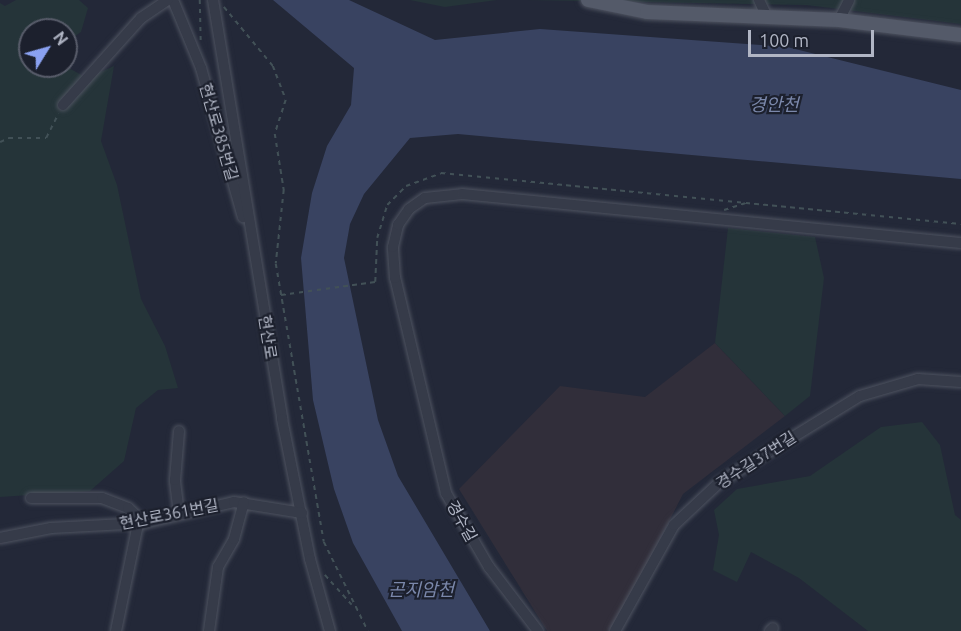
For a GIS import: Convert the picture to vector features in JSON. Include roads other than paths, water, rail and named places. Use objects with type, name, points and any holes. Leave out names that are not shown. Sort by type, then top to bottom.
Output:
[{"type":"main road","points":[[588,0],[647,12],[839,20],[961,35]]},
{"type":"street","points":[[63,105],[141,18],[168,0]]},
{"type":"street","name":"현산로385번길","points":[[173,0],[201,68],[257,267]]},
{"type":"street","name":"현산로","points":[[213,0],[282,419],[330,631]]},
{"type":"street","points":[[759,0],[767,17]]},
{"type":"street","points":[[839,20],[849,0]]},
{"type":"street","name":"경수길","points":[[538,631],[457,518],[446,493],[425,393],[395,278],[393,248],[398,225],[409,209],[425,198],[462,194],[961,243]]},
{"type":"street","name":"경수길37번길","points":[[615,631],[674,525],[720,482],[860,396],[918,379],[961,382]]},
{"type":"street","points":[[179,431],[175,480],[179,514]]},
{"type":"street","points":[[31,498],[102,498],[128,508],[141,523],[116,631]]},
{"type":"street","points":[[209,631],[218,567],[234,539],[244,502]]},
{"type":"street","name":"현산로361번길","points":[[0,538],[51,528],[141,523],[244,502],[278,512],[302,513]]},
{"type":"water","name":"경안천","points":[[273,0],[349,0],[435,40],[540,29],[787,47],[961,90],[961,179],[458,134],[410,138],[364,194],[350,224],[344,258],[378,420],[398,476],[490,631],[402,631],[353,543],[334,489],[313,400],[301,258],[312,193],[327,146],[351,105],[354,68]]},
{"type":"water label","name":"곤지암천","points":[[421,589]]}]
